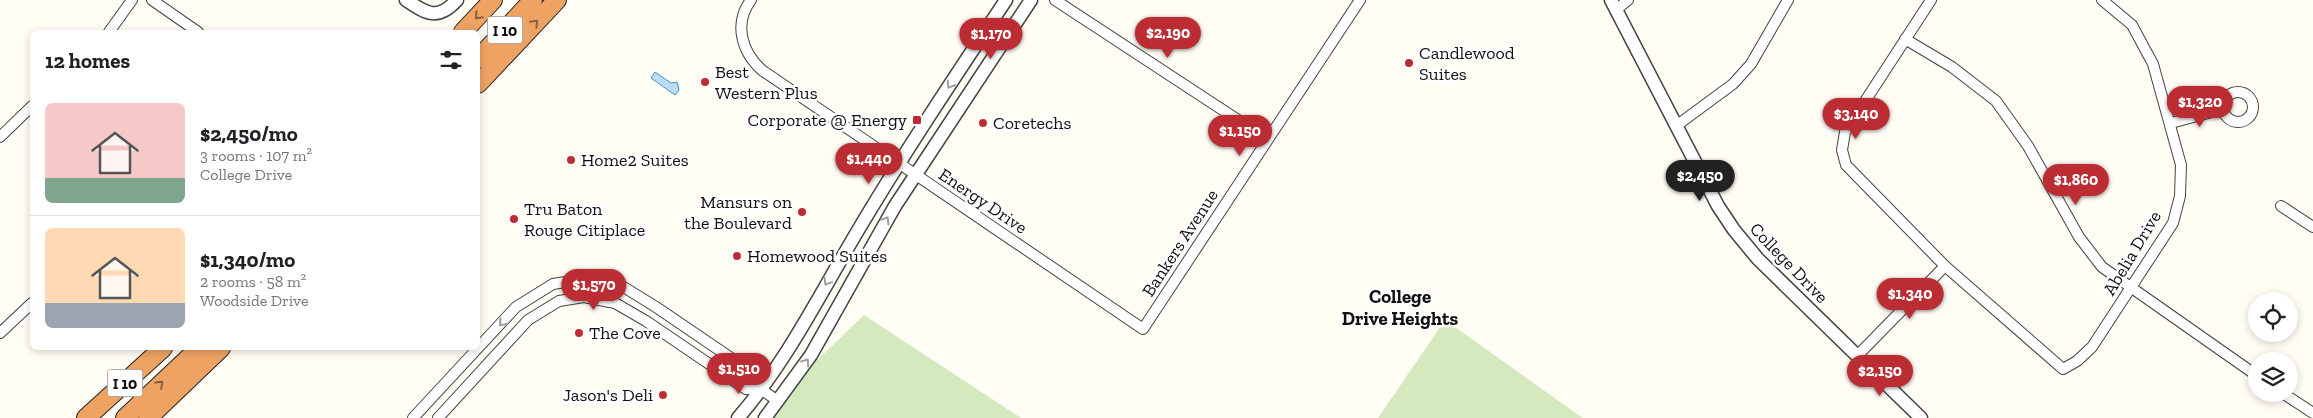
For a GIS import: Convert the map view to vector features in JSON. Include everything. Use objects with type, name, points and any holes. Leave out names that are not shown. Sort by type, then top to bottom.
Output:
[{"type":"highway","name":"I 10","points":[[464,30],[493,0]]},
{"type":"highway","name":"I 10","points":[[480,57],[533,0]]},
{"type":"highway","points":[[480,82],[557,0]]},
{"type":"highway","name":"I 10","points":[[86,418],[161,350]]},
{"type":"highway","name":"I 10","points":[[125,418],[196,350]]},
{"type":"highway","points":[[148,418],[220,350]]},
{"type":"street","points":[[110,30],[132,0]]},
{"type":"street","points":[[152,0],[195,30]]},
{"type":"street","points":[[406,0],[428,13],[436,14],[444,12],[457,0]]},
{"type":"street","name":"Energy Drive","points":[[751,0],[742,18],[742,39],[746,51],[753,62],[763,71],[1143,329]]},
{"type":"street","points":[[738,418],[762,390],[796,340],[819,295],[898,164],[1006,0]]},
{"type":"street","points":[[765,418],[811,355],[868,251],[915,175],[1031,0]]},
{"type":"street","points":[[1055,0],[1267,139]]},
{"type":"street","name":"Bankers Avenue","points":[[1143,329],[1360,0]]},
{"type":"street","points":[[1613,5],[1628,0]]},
{"type":"street","points":[[1676,126],[1733,84],[1745,71],[1788,0]]},
{"type":"street","points":[[1857,356],[1945,266],[1846,165],[1842,150],[1845,132],[1931,0]]},
{"type":"street","name":"Abelia Drive","points":[[1945,266],[2062,368],[2077,361],[2092,347],[2172,223],[2180,196],[2181,165],[2171,123],[2153,64],[2132,25],[2102,0]]},
{"type":"street","name":"College Drive","points":[[1613,5],[1718,206],[1734,230],[1758,259],[1921,418]]},
{"type":"street","points":[[1905,39],[1952,66],[1996,101],[2028,146],[2079,237],[2102,267],[2248,369]]},
{"type":"street","points":[[971,53],[977,59],[977,81]]},
{"type":"street","points":[[0,137],[30,108]]},
{"type":"street","points":[[2171,123],[2223,109]]},
{"type":"street","points":[[2281,206],[2313,227]]},
{"type":"street","points":[[480,348],[523,302],[553,284],[584,279],[598,280],[622,286],[685,327],[753,373],[762,390],[778,401]]},
{"type":"street","points":[[597,298],[598,280]]},
{"type":"street","points":[[438,418],[534,316],[559,301],[584,297],[615,303],[746,389],[762,390]]},
{"type":"street","points":[[523,302],[534,316]]},
{"type":"street","points":[[0,334],[30,305]]},
{"type":"street","points":[[674,341],[685,327]]},
{"type":"street","points":[[413,418],[478,350]]},
{"type":"street","points":[[453,377],[466,389]]},
{"type":"street","points":[[2296,402],[2313,414]]},
{"type":"green space","points":[[864,315],[1021,418],[757,418]]},
{"type":"green space","points":[[1445,320],[1580,416],[1583,418],[1378,418]]},
{"type":"water","points":[[655,72],[671,83],[677,82],[679,90],[675,95],[651,78]]},
{"type":"place","name":"Candlewood Suites","points":[[1409,63]]},
{"type":"place","name":"Best Western Plus","points":[[705,82]]},
{"type":"place","name":"Corporate @ Energy","points":[[917,120]]},
{"type":"place","name":"Coretechs","points":[[983,123]]},
{"type":"place","name":"Home2 Suites","points":[[571,160]]},
{"type":"place","name":"Mansurs on the Boulevard","points":[[802,212]]},
{"type":"place","name":"Tru Baton Rouge Citiplace","points":[[514,219]]},
{"type":"place","name":"Homewood Suites","points":[[737,256]]},
{"type":"place","name":"The Cove","points":[[579,333]]},
{"type":"place","name":"Jason's Deli","points":[[663,395]]},
{"type":"district","name":"College Drive Heights","points":[[1400,307]]}]
